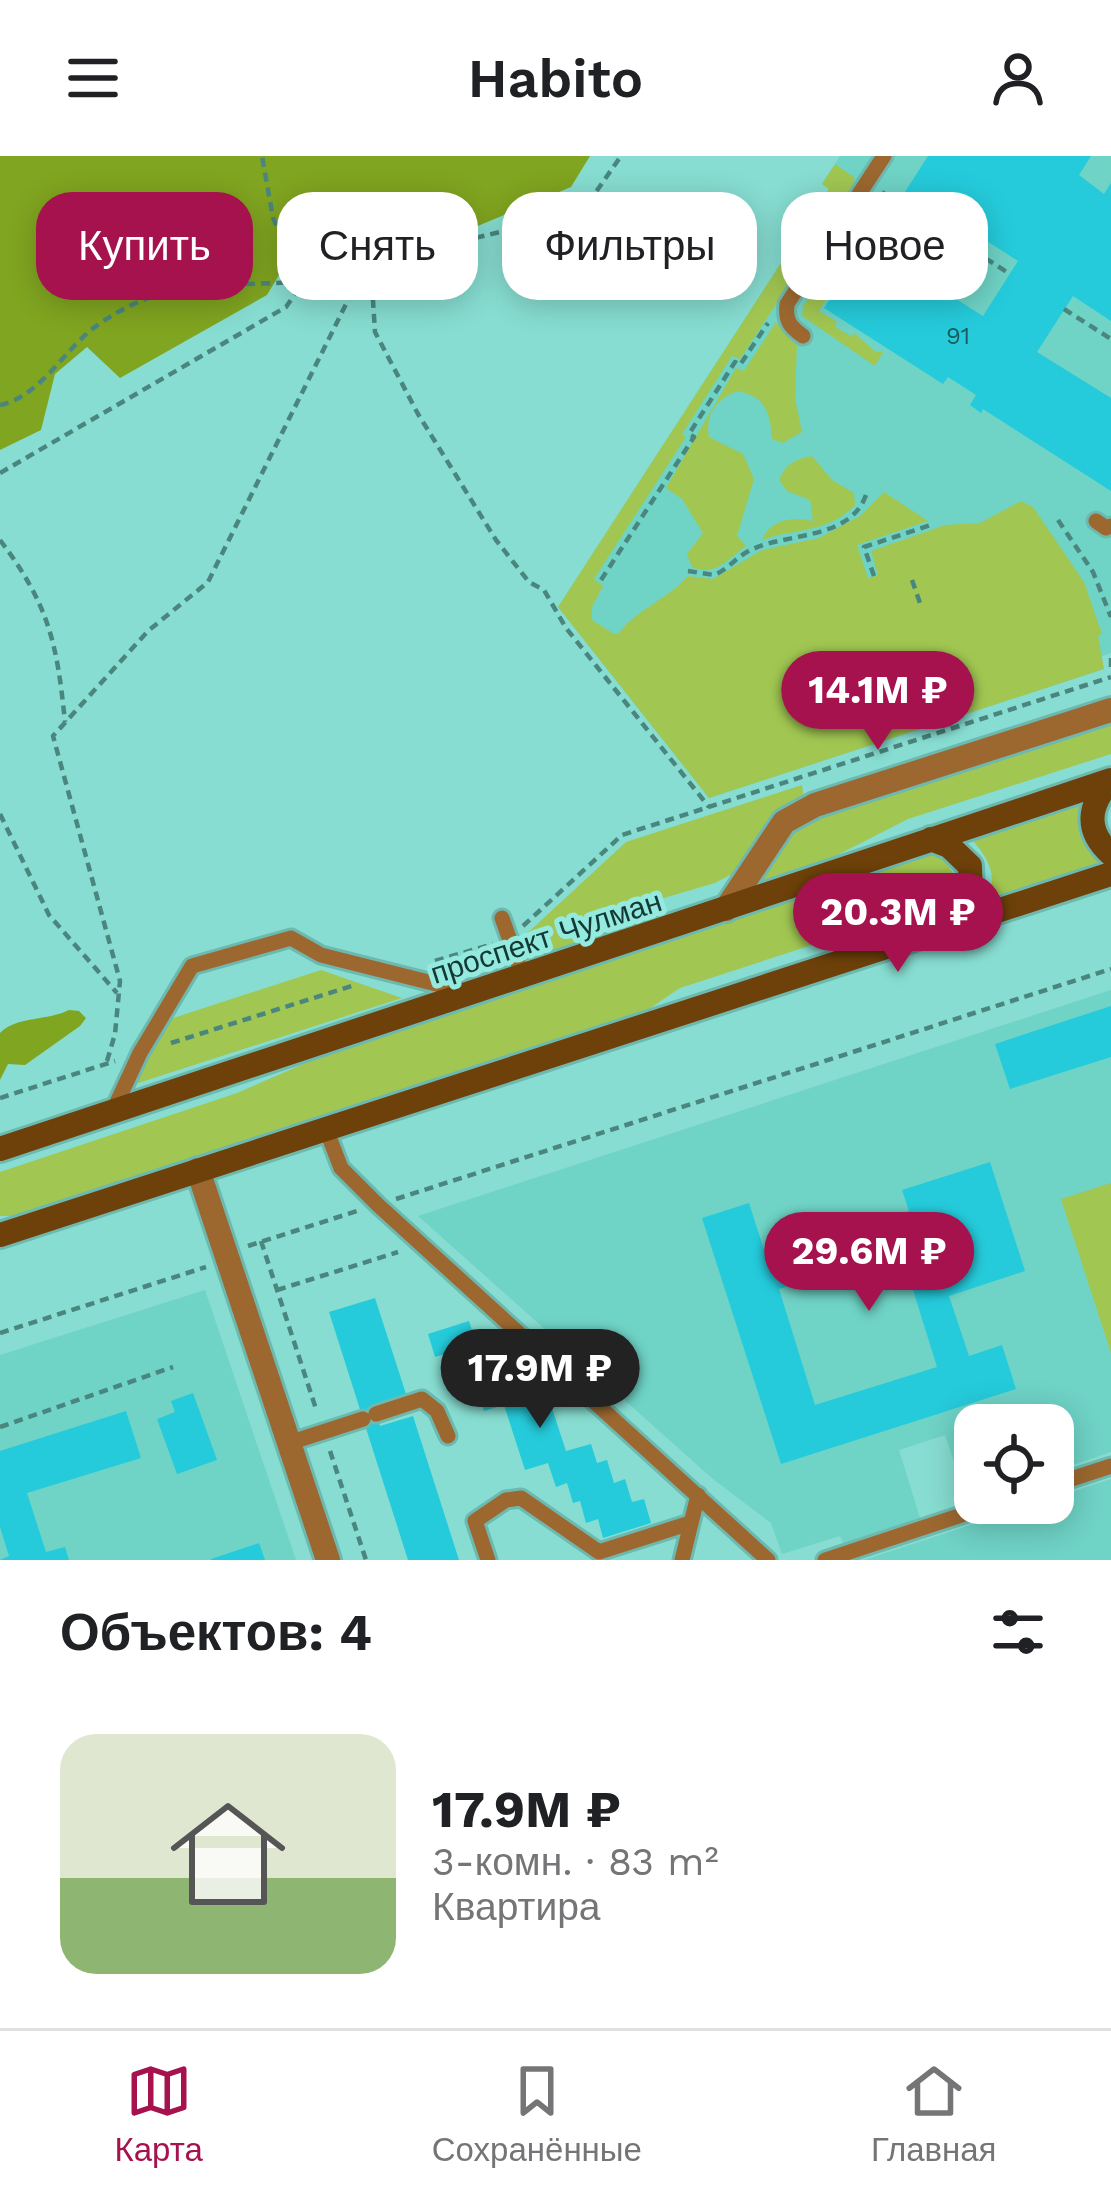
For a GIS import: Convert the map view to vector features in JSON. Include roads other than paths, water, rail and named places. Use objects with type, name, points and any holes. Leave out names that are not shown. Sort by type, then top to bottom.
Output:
[{"type":"main road","name":"проспект Чулман","points":[[0,1149],[1111,780]]},
{"type":"main road","points":[[1111,780],[1094,801],[1092,813],[1096,838],[1111,854]]},
{"type":"main road","points":[[931,839],[961,854],[972,879],[970,898],[941,929]]},
{"type":"main road","points":[[4,1232],[1111,874]]},
{"type":"street","points":[[726,909],[784,822],[815,805],[1111,710]]},
{"type":"street","points":[[198,1170],[328,1560]]},
{"type":"lane","points":[[803,336],[790,328],[787,304],[884,156]]},
{"type":"lane","points":[[502,918],[521,974]]},
{"type":"lane","points":[[112,1113],[140,1053],[191,967],[291,938],[321,955],[471,993]]},
{"type":"lane","points":[[326,1129],[341,1168],[378,1204],[769,1560]]},
{"type":"lane","points":[[289,1444],[422,1399],[437,1411],[448,1436]]},
{"type":"lane","points":[[1074,1478],[1111,1466]]},
{"type":"lane","points":[[682,1560],[698,1495]]},
{"type":"lane","points":[[488,1560],[475,1521],[506,1500],[521,1498],[599,1552],[690,1523]]},
{"type":"lane","points":[[825,1560],[954,1517]]}]
